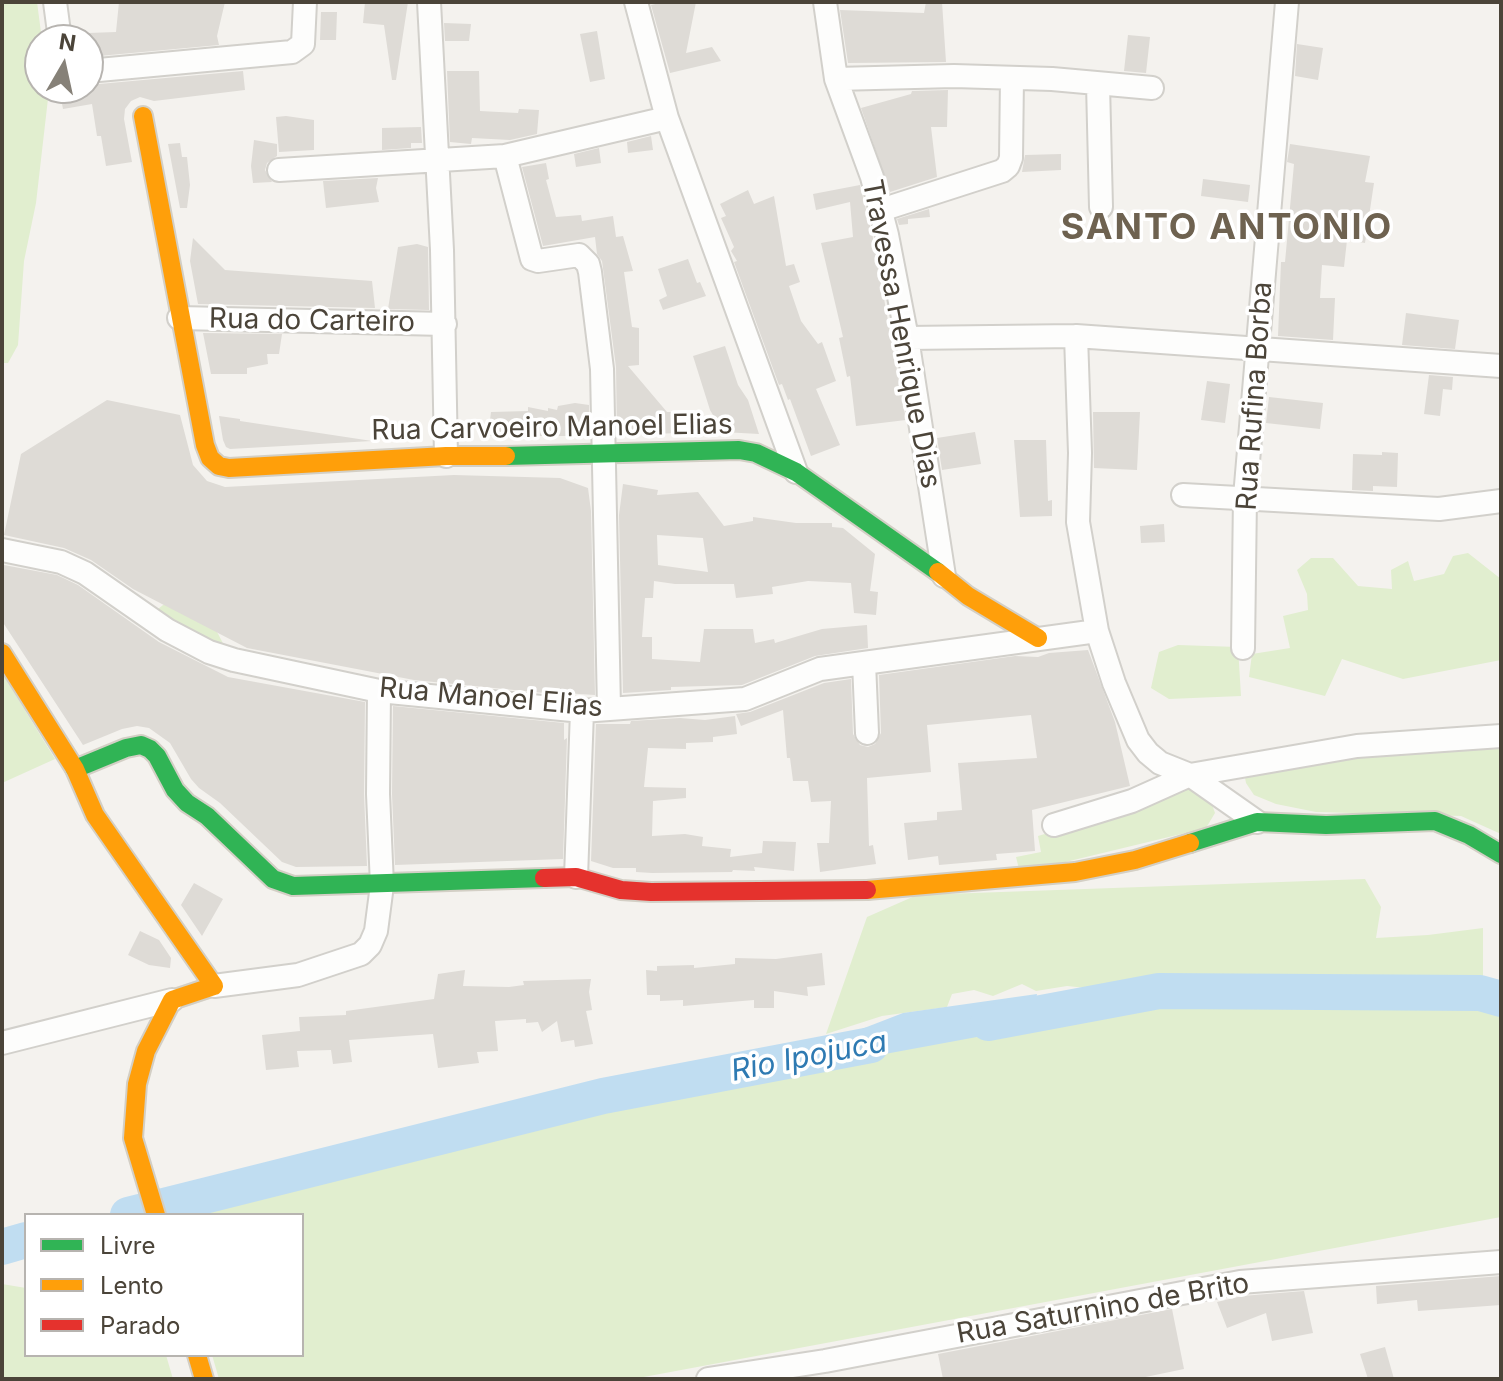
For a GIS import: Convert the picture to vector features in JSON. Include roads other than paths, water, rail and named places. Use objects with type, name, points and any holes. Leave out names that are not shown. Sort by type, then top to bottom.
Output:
[{"type":"street","points":[[55,2],[58,24]]},
{"type":"street","points":[[104,69],[277,54],[299,48],[305,35],[305,2]]},
{"type":"street","points":[[429,2],[445,324],[446,456]]},
{"type":"street","points":[[636,2],[667,118],[796,472]]},
{"type":"street","name":"Travessa Henrique Dias","points":[[825,2],[836,79],[881,210],[907,338],[944,576]]},
{"type":"street","name":"Rua Rufina Borba","points":[[1243,648],[1245,497],[1287,2]]},
{"type":"street","points":[[836,79],[954,76],[1152,88]]},
{"type":"street","points":[[881,210],[1002,171],[1008,166],[1011,158],[1012,78]]},
{"type":"street","points":[[1098,84],[1101,207]]},
{"type":"street","points":[[143,116],[179,318]]},
{"type":"street","points":[[279,170],[505,156],[667,118]]},
{"type":"street","points":[[505,156],[532,259],[538,261],[579,255],[588,264],[602,369],[609,709]]},
{"type":"street","name":"Rua do Carteiro","points":[[179,318],[445,324]]},
{"type":"street","name":"Rua Carvoeiro Manoel Elias","points":[[179,318],[205,445],[210,458],[219,466],[446,456],[739,450],[773,459],[796,472],[968,596],[1038,638]]},
{"type":"street","points":[[1076,336],[1080,453],[1078,522],[1097,631],[1114,683],[1138,740],[1160,763],[1190,775],[1257,822]]},
{"type":"street","points":[[907,338],[1076,336],[1501,366]]},
{"type":"street","points":[[1183,495],[1439,509],[1501,501]]},
{"type":"street","name":"Rua Manoel Elias","points":[[2,550],[61,562],[85,573],[167,630],[209,652],[234,660],[379,691],[582,711],[745,699],[820,669],[1097,631]]},
{"type":"street","points":[[2,653],[75,769],[95,815],[214,986]]},
{"type":"street","points":[[864,663],[867,733]]},
{"type":"street","points":[[2,1043],[172,1000],[214,986],[298,975],[361,954],[370,945],[376,931],[382,885],[378,794],[379,691]]},
{"type":"street","points":[[576,877],[582,711]]},
{"type":"street","points":[[1054,825],[1132,801],[1190,775],[1357,746],[1501,736]]},
{"type":"street","points":[[75,769],[141,745],[157,756],[175,790],[187,803],[207,816],[273,879],[293,886],[576,877],[621,890],[690,893],[879,890],[1075,872],[1135,860],[1257,822],[1326,825],[1435,821],[1469,835],[1501,854]]},
{"type":"street","points":[[155,1213],[133,1138],[137,1084],[143,1062],[172,1000]]},
{"type":"street","name":"Rua Saturnino de Brito","points":[[708,1379],[825,1361],[1240,1282],[1501,1262]]},
{"type":"street","points":[[198,1357],[204,1379]]},
{"type":"water","points":[[1037,994],[1031,1027],[820,1066],[828,1042],[903,1013]]},
{"type":"waterway","name":"Rio Ipojuca","points":[[988,1023],[1159,991],[1480,993],[1501,999]]},
{"type":"waterway","name":"Rio Ipojuca","points":[[136,1213],[603,1096],[871,1045]]},
{"type":"waterway","name":"Rio Ipojuca","points":[[2,1247],[24,1241]]},
{"type":"district","name":"SANTO ANTONIO","points":[[1227,228]]}]
